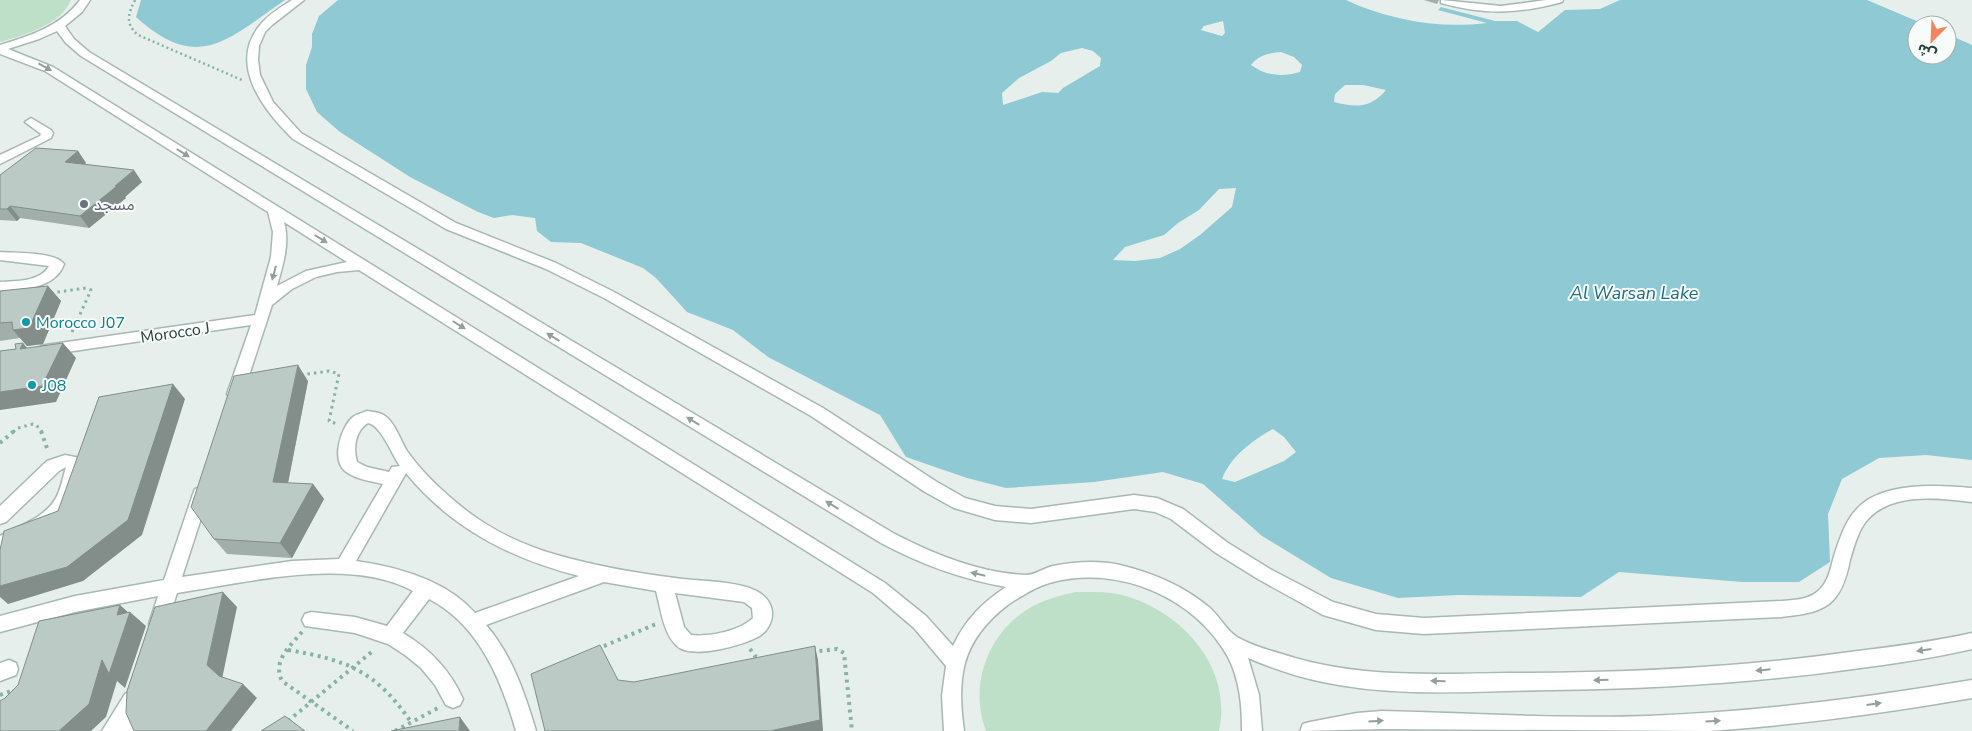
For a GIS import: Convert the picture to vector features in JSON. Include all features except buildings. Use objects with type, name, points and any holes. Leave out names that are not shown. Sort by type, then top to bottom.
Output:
[{"type":"street","points":[[0,49],[59,24],[75,12],[85,0]]},
{"type":"street","points":[[299,0],[270,21],[259,34],[253,56],[256,78],[260,88],[276,115],[298,136],[433,217],[471,235],[552,266],[602,291],[817,412],[945,496],[977,509],[1013,515],[1050,515],[1134,502],[1157,505],[1177,514],[1222,548],[1301,596],[1329,609],[1360,618],[1400,625],[1447,626],[1781,609],[1807,606],[1826,595],[1833,586],[1854,528],[1863,514],[1876,505],[1891,499],[1927,492],[1972,495]]},
{"type":"street","points":[[1445,1],[1478,8],[1510,10],[1533,7],[1558,0]]},
{"type":"street","points":[[59,24],[68,40],[85,54],[887,538],[922,556],[952,568],[992,578],[1026,582]]},
{"type":"street","points":[[0,49],[49,69],[879,588],[920,622],[955,663]]},
{"type":"street","points":[[0,160],[45,138],[47,133],[31,122]]},
{"type":"street","points":[[229,412],[261,320],[280,244],[280,232],[274,210]]},
{"type":"street","points":[[0,256],[50,261],[57,264],[55,271],[45,278],[0,287]]},
{"type":"street","points":[[266,302],[286,286],[311,274],[338,266],[364,265]]},
{"type":"street","name":"Morocco J","points":[[28,353],[261,320]]},
{"type":"street","points":[[394,480],[363,473],[350,466],[346,454],[351,430],[357,422],[373,417],[381,421],[405,461],[430,489],[455,512],[486,532],[521,550],[560,564],[604,574],[748,595],[760,603],[763,615],[756,628],[749,633],[701,644],[692,644],[680,637],[672,617],[663,584]]},
{"type":"street","points":[[0,517],[53,466],[65,461],[74,462],[75,466],[61,504],[42,521],[0,544]]},
{"type":"street","points":[[344,566],[405,461]]},
{"type":"street","points":[[152,641],[208,476]]},
{"type":"street","points":[[0,624],[96,598],[285,570],[344,566],[387,574],[426,588],[460,609],[473,622],[492,647],[512,685],[520,705],[526,731]]},
{"type":"street","points":[[954,731],[950,709],[950,686],[955,663],[966,638],[982,615],[1002,597],[1026,582],[1052,574],[1080,570],[1108,570],[1136,576],[1163,586],[1188,601],[1210,620],[1229,642],[1243,670],[1251,699],[1252,731]]},
{"type":"street","points":[[473,622],[604,574]]},
{"type":"street","points":[[391,636],[426,588]]},
{"type":"street","points":[[311,620],[353,624],[391,636],[407,645],[435,669],[453,699]]},
{"type":"street","points":[[1229,642],[1273,659],[1337,676],[1374,680],[1482,682],[1658,678],[1749,672],[1838,663],[1952,646],[1972,641]]},
{"type":"street","points":[[1310,731],[1357,722],[1382,720],[1600,726],[1682,723],[1840,709],[1972,689]]},
{"type":"street","points":[[112,731],[134,696],[130,731]]},
{"type":"path","points":[[135,0],[127,18],[130,28],[138,36],[260,88]]},
{"type":"path","points":[[48,293],[82,288],[91,290],[64,348]]},
{"type":"path","points":[[293,376],[329,371],[337,372],[340,377],[329,421],[334,424],[357,422]]},
{"type":"path","points":[[0,443],[18,428],[28,424],[37,426],[53,466]]},
{"type":"path","points":[[592,651],[672,617]]},
{"type":"path","points":[[311,620],[278,664],[278,676],[353,731]]},
{"type":"path","points":[[749,633],[751,653],[765,659]]},
{"type":"path","points":[[284,725],[391,636]]},
{"type":"path","points":[[803,653],[836,649],[844,653],[852,731]]},
{"type":"path","points":[[288,650],[323,655],[353,667],[371,677],[400,705],[410,722]]},
{"type":"path","points":[[0,695],[17,689]]},
{"type":"path","points":[[395,731],[453,699]]},
{"type":"green space","points":[[0,0],[71,0],[59,16],[41,28],[0,42]]},
{"type":"green space","points":[[1076,592],[1108,593],[1126,596],[1147,604],[1167,615],[1184,630],[1199,646],[1211,665],[1218,686],[1221,708],[1219,731],[986,731],[981,713],[981,677],[986,660],[994,644],[1018,616],[1033,606],[1054,597]]},
{"type":"water","points":[[141,0],[285,0],[229,38],[213,45],[196,47],[178,44],[158,34],[136,17]]},
{"type":"water","name":"Al Warsan Lake","points":[[338,0],[1346,0],[1397,18],[1433,24],[1469,25],[1487,23],[1438,10],[1441,7],[1495,21],[1517,21],[1538,32],[1565,10],[1600,9],[1620,0],[1867,0],[1907,17],[1907,65],[1957,65],[1957,38],[1972,45],[1972,460],[1926,455],[1879,458],[1842,479],[1828,514],[1830,562],[1799,582],[1743,582],[1619,572],[1581,597],[1458,595],[1398,598],[1331,578],[1262,536],[1203,484],[1163,472],[1094,482],[1006,488],[967,478],[906,457],[880,415],[768,357],[733,330],[687,312],[656,278],[643,268],[581,243],[551,242],[537,231],[535,218],[512,215],[494,218],[478,212],[410,177],[340,132],[317,112],[306,89],[306,65],[312,47],[312,34],[319,16]],"holes":[[[1223,21],[1225,33],[1222,36],[1201,30],[1204,26]],[[1082,48],[1093,51],[1101,58],[1100,66],[1063,88],[1058,93],[1042,92],[1003,105],[1002,93],[1019,78],[1051,61],[1061,53]],[[1281,52],[1294,57],[1302,65],[1300,72],[1287,75],[1274,74],[1262,71],[1251,65],[1265,55]],[[1345,85],[1363,85],[1386,90],[1375,100],[1363,105],[1356,106],[1334,102],[1335,94]],[[1236,188],[1232,207],[1200,235],[1180,249],[1160,258],[1135,261],[1113,260],[1125,247],[1164,235],[1178,223],[1199,210],[1219,189]],[[1273,429],[1284,437],[1296,452],[1284,461],[1235,482],[1222,479],[1231,463],[1243,450]]]},
{"type":"place","name":"مسجد","points":[[84,204]]},
{"type":"place","name":"Morocco J07","points":[[26,322]]},
{"type":"place","name":"J08","points":[[32,385]]}]
